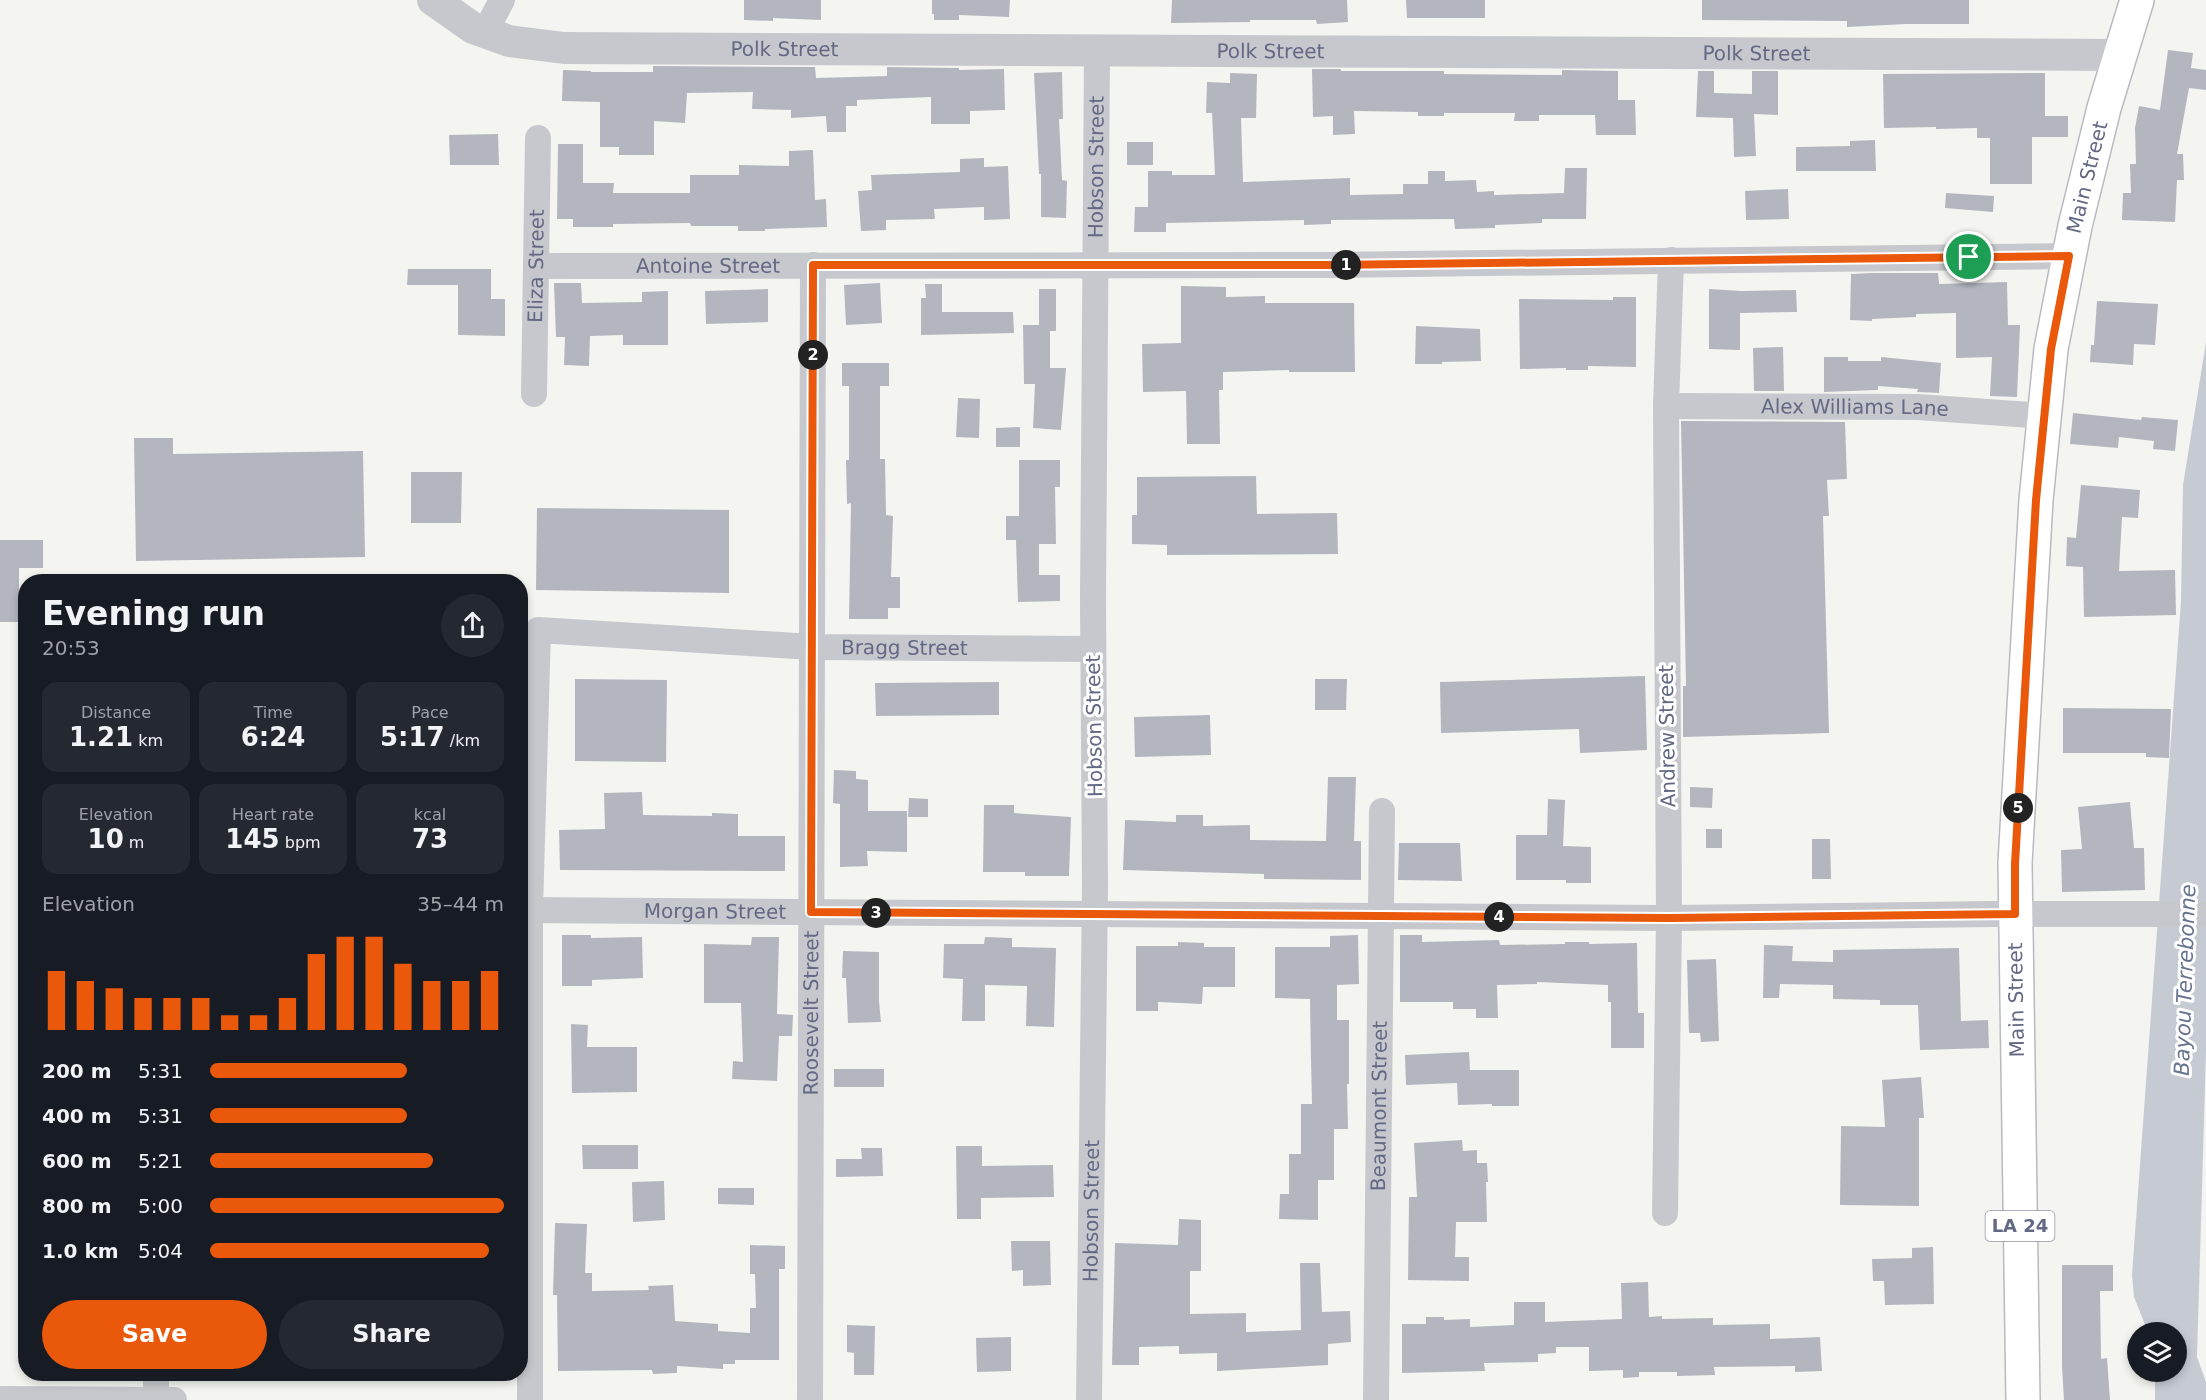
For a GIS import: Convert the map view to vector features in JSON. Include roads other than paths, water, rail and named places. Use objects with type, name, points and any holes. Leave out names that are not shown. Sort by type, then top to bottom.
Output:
[{"type":"main road","name":"Main Street","points":[[2023,1400],[2015,864],[2035,511],[2051,349],[2069,256],[2104,108],[2137,0]]},
{"type":"street","name":"Polk Street","points":[[433,0],[473,28],[509,41],[564,48],[2120,55]]},
{"type":"street","points":[[485,32],[502,0]]},
{"type":"street","name":"Hobson Street","points":[[1089,1400],[1095,914],[1093,649],[1097,51]]},
{"type":"street","name":"Eliza Street","points":[[534,394],[538,138]]},
{"type":"street","name":"Antoine Street","points":[[536,266],[1317,265],[2069,256]]},
{"type":"street","name":"Andrew Street","points":[[1665,1212],[1669,918],[1666,406],[1671,261]]},
{"type":"street","name":"Roosevelt Street","points":[[810,1400],[813,265]]},
{"type":"street","name":"Alex Williams Lane","points":[[1666,406],[1918,407],[2044,416]]},
{"type":"street","name":"Bragg Street","points":[[528,845],[538,630],[812,647],[1093,649]]},
{"type":"street","name":"Beaumont Street","points":[[1376,1400],[1382,811]]},
{"type":"street","name":"Morgan Street","points":[[528,910],[1669,918],[2206,914]]},
{"type":"street","points":[[528,1204],[530,1400]]},
{"type":"street","points":[[156,1381],[156,1400]]},
{"type":"street","points":[[0,1399],[174,1400]]},
{"type":"water","name":"Bayou Terrebonne","points":[[2206,342],[2206,1053],[2197,1357],[2206,1382],[2206,1400],[2155,1400],[2155,1382],[2187,1382],[2187,1322],[2144,1322],[2134,1297],[2132,1275],[2181,601],[2183,485]]}]
